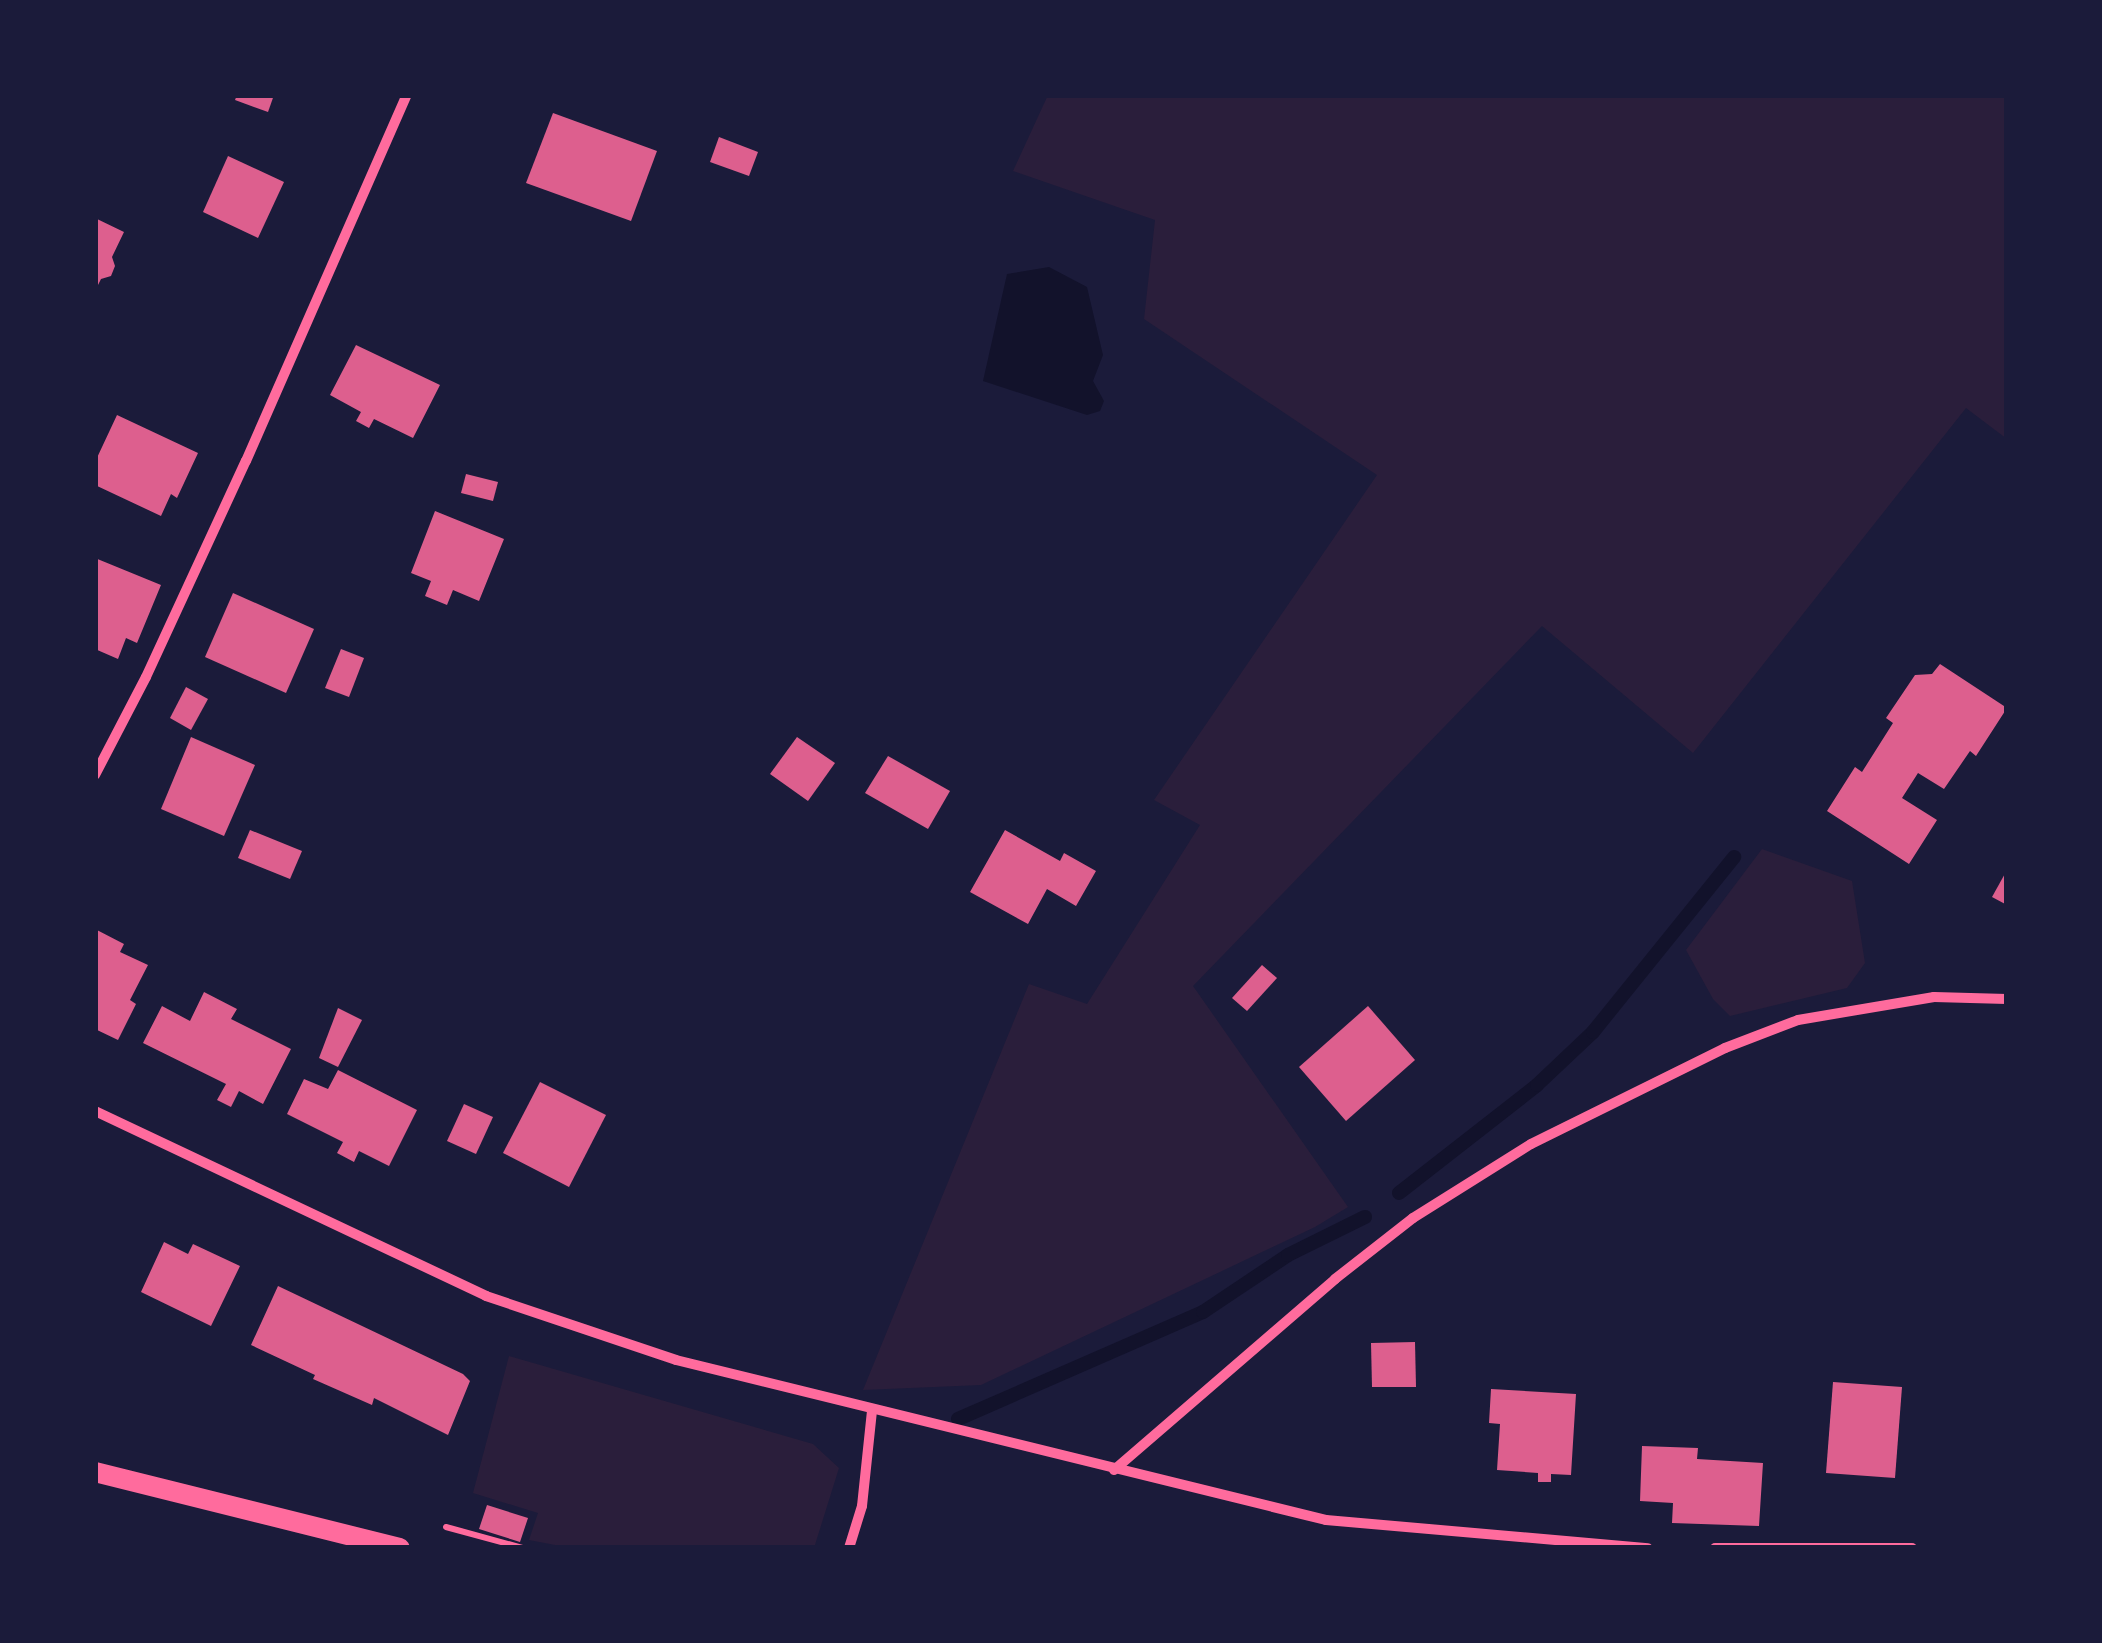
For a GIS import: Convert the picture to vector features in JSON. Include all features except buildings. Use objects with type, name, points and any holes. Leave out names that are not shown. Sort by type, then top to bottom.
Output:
[{"type":"main road","points":[[95,1472],[400,1548]]},
{"type":"street","points":[[95,775],[238,479],[408,95]]},
{"type":"street","points":[[1114,1470],[1350,1267],[1413,1218],[1531,1144],[1725,1048],[1798,1020],[1934,997],[2007,999]]},
{"type":"street","points":[[95,1111],[486,1296],[676,1360],[1326,1520],[1648,1548]]},
{"type":"street","points":[[849,1548],[862,1506],[872,1411]]},
{"type":"street","points":[[1716,1548],[1912,1548]]},
{"type":"path","points":[[446,1527],[523,1548]]},
{"type":"shaded area","points":[[1048,95],[2007,95],[2007,439],[1966,408],[1693,753],[1542,626],[1193,986],[1348,1207],[1315,1227],[981,1385],[863,1390],[1029,984],[1087,1004],[1200,825],[1154,800],[1377,475],[1144,319],[1155,220],[1013,171]]},
{"type":"shaded area","points":[[1049,267],[1087,287],[1103,355],[1093,381],[1104,401],[1100,411],[1087,415],[983,381],[1007,274]]},
{"type":"shaded area","points":[[1762,849],[1852,881],[1865,963],[1847,988],[1730,1016],[1713,999],[1686,950]]},
{"type":"shaded area","points":[[509,1356],[813,1444],[839,1468],[814,1548],[571,1548],[529,1540],[538,1513],[473,1493]]},
{"type":"waterway","points":[[1399,1193],[1537,1085],[1593,1032],[1734,857]]},
{"type":"waterway","points":[[958,1419],[1203,1312],[1288,1255],[1365,1217]]}]
